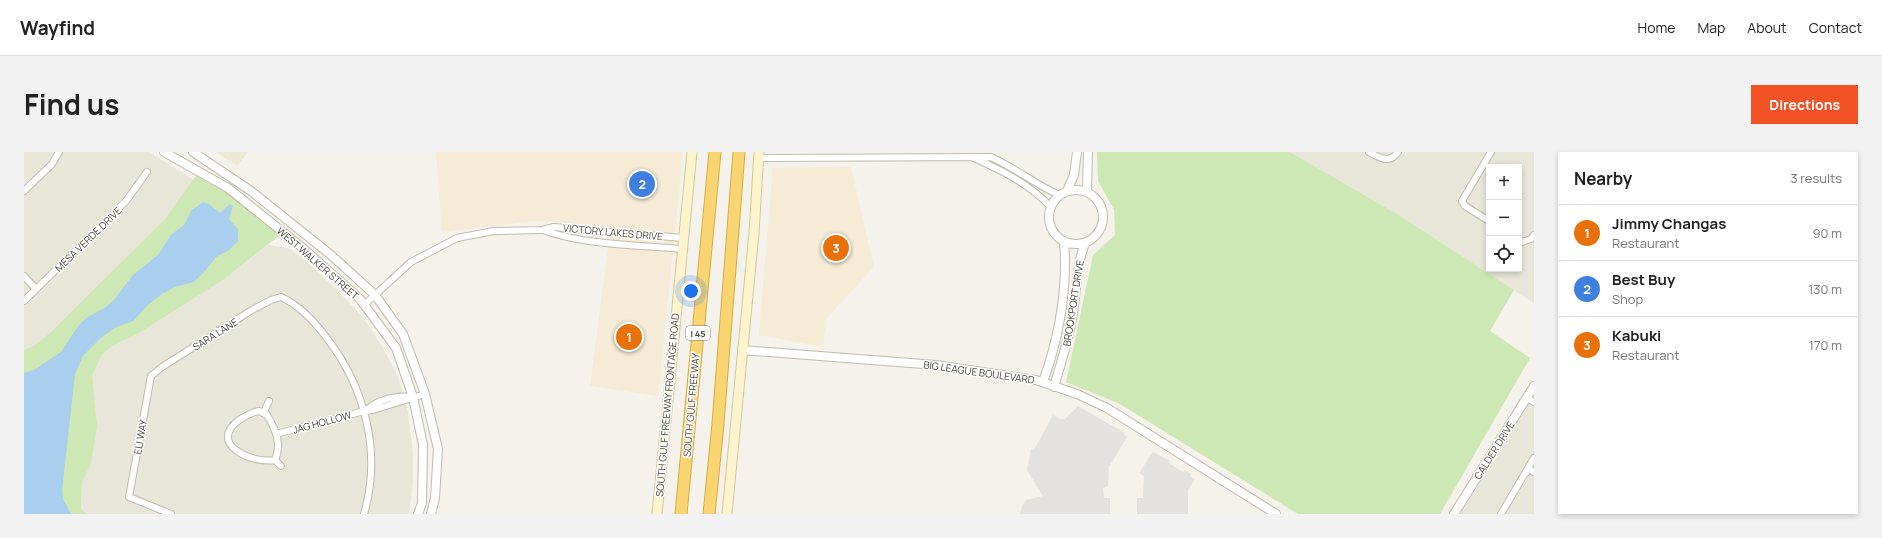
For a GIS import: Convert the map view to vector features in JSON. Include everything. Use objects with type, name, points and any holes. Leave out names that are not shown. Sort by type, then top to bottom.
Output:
[{"type":"highway","name":"SOUTH GULF FREEWAY","points":[[681,514],[715,152]]},
{"type":"highway","name":"I 45","points":[[709,514],[739,152]]},
{"type":"main road","name":"SOUTH GULF FREEWAY FRONTAGE ROAD","points":[[657,514],[692,152]]},
{"type":"main road","points":[[727,514],[754,233],[758,155]]},
{"type":"street","points":[[24,191],[52,164],[59,152]]},
{"type":"street","name":"WEST WALKER STREET","points":[[164,152],[228,188],[304,249],[360,299],[396,348],[413,397],[423,445],[422,503],[418,514]]},
{"type":"street","name":"WEST WALKER STREET","points":[[193,152],[233,178],[331,255],[375,295],[403,334],[425,394],[438,449],[435,498],[431,514]]},
{"type":"street","points":[[1067,191],[1074,175],[1077,152]]},
{"type":"street","points":[[1087,192],[1088,152]]},
{"type":"street","points":[[1369,152],[1382,159],[1392,158],[1398,152]]},
{"type":"street","points":[[1486,219],[1465,206],[1462,201],[1491,152]]},
{"type":"street","points":[[758,155],[991,157],[1009,165],[1029,180],[1059,195]]},
{"type":"street","points":[[971,156],[1005,172],[1038,193],[1051,207]]},
{"type":"street","name":"MESA VERDE DRIVE","points":[[24,301],[126,201],[147,172]]},
{"type":"street","points":[[1064,241],[1058,238],[1052,230],[1049,221],[1051,207],[1059,195],[1076,189],[1094,196],[1100,204],[1103,212],[1103,222],[1100,231],[1094,238],[1085,243]]},
{"type":"street","name":"VICTORY LAKES DRIVE","points":[[364,305],[410,262],[456,238],[494,231],[542,230],[554,227],[683,238]]},
{"type":"street","name":"VICTORY LAKES DRIVE","points":[[542,230],[554,234],[598,241],[682,249]]},
{"type":"street","points":[[1522,241],[1532,239],[1534,235]]},
{"type":"street","name":"BROOKPORT DRIVE","points":[[1043,382],[1058,333],[1066,262],[1064,241],[1076,244],[1085,243],[1079,258],[1076,272],[1072,323],[1054,387]]},
{"type":"street","points":[[24,276],[36,289]]},
{"type":"street","name":"SARA LANE","points":[[151,376],[162,367],[252,310],[281,297],[290,301],[312,321],[334,348],[365,410]]},
{"type":"street","name":"BIG LEAGUE BOULEVARD","points":[[742,350],[936,365],[1043,382],[1107,408],[1276,514]]},
{"type":"street","name":"ELI WAY","points":[[151,376],[129,497],[171,514]]},
{"type":"street","name":"CALDER DRIVE","points":[[1454,514],[1530,400],[1534,386]]},
{"type":"street","name":"JAG HOLLOW","points":[[276,434],[365,410],[373,410],[425,394]]},
{"type":"street","points":[[264,412],[269,401]]},
{"type":"street","points":[[364,514],[371,483],[372,466],[370,434],[365,410]]},
{"type":"street","points":[[254,412],[264,412],[270,419],[279,441],[275,460],[267,462],[255,459],[236,450],[228,442],[228,436],[233,425],[254,412]]},
{"type":"street","points":[[1501,514],[1534,458]]},
{"type":"street","points":[[275,460],[281,466]]},
{"type":"street","points":[[1524,476],[1529,469],[1534,472]]},
{"type":"shaded area","points":[[24,152],[149,152],[194,180],[165,219],[51,332],[38,343],[24,350]]},
{"type":"shaded area","points":[[216,152],[248,152],[237,166]]},
{"type":"shaded area","points":[[436,152],[683,152],[658,396],[590,386],[611,226],[535,221],[442,232]]},
{"type":"shaded area","points":[[1290,152],[1534,152],[1534,303],[1486,272],[1522,272],[1522,164],[1486,164],[1486,272],[1402,217]]},
{"type":"shaded area","points":[[851,167],[874,267],[826,319],[823,347],[759,335],[773,168]]},
{"type":"shaded area","points":[[268,245],[288,248],[301,257],[334,287],[361,315],[381,344],[398,377],[408,412],[413,454],[413,482],[409,514],[86,514],[81,508],[82,481],[91,464],[92,376],[102,355],[112,346],[139,333],[223,280]]},
{"type":"shaded area","points":[[1534,396],[1534,514],[1460,514]]},
{"type":"shaded area","points":[[1078,406],[1125,433],[1124,435],[1127,437],[1109,467],[1108,487],[1103,488],[1104,498],[1110,498],[1110,514],[1020,514],[1022,506],[1026,500],[1043,496],[1027,470],[1031,449],[1035,448],[1053,415],[1060,419],[1065,419]]},
{"type":"shaded area","points":[[1153,452],[1170,461],[1169,463],[1183,472],[1185,470],[1195,479],[1188,490],[1188,514],[1137,514],[1137,498],[1143,498],[1144,476],[1139,473]]},
{"type":"green space","points":[[1097,152],[1290,152],[1402,217],[1514,290],[1490,331],[1530,358],[1440,514],[1298,514],[1120,404],[1066,382],[1093,255],[1115,235],[1114,210],[1098,181]]},
{"type":"green space","points":[[198,173],[225,190],[281,234],[223,280],[139,333],[112,346],[102,355],[92,376],[97,427],[91,464],[82,482],[81,508],[86,514],[24,514],[24,350],[38,343],[51,332],[165,219]]},
{"type":"water","points":[[203,202],[209,204],[220,213],[230,204],[233,206],[229,219],[238,230],[238,241],[229,250],[216,257],[194,282],[175,287],[162,294],[149,304],[133,321],[114,328],[102,337],[83,356],[75,374],[62,490],[63,499],[71,514],[24,514],[24,373],[34,370],[61,352],[79,325],[86,318],[106,307],[113,301],[133,275],[158,255],[171,235],[184,225],[191,211]]},
{"type":"place","name":"Best Buy","points":[[642,184]]},
{"type":"place","name":"Kabuki","points":[[836,248]]},
{"type":"place","name":"Jimmy Changas","points":[[629,337]]}]
